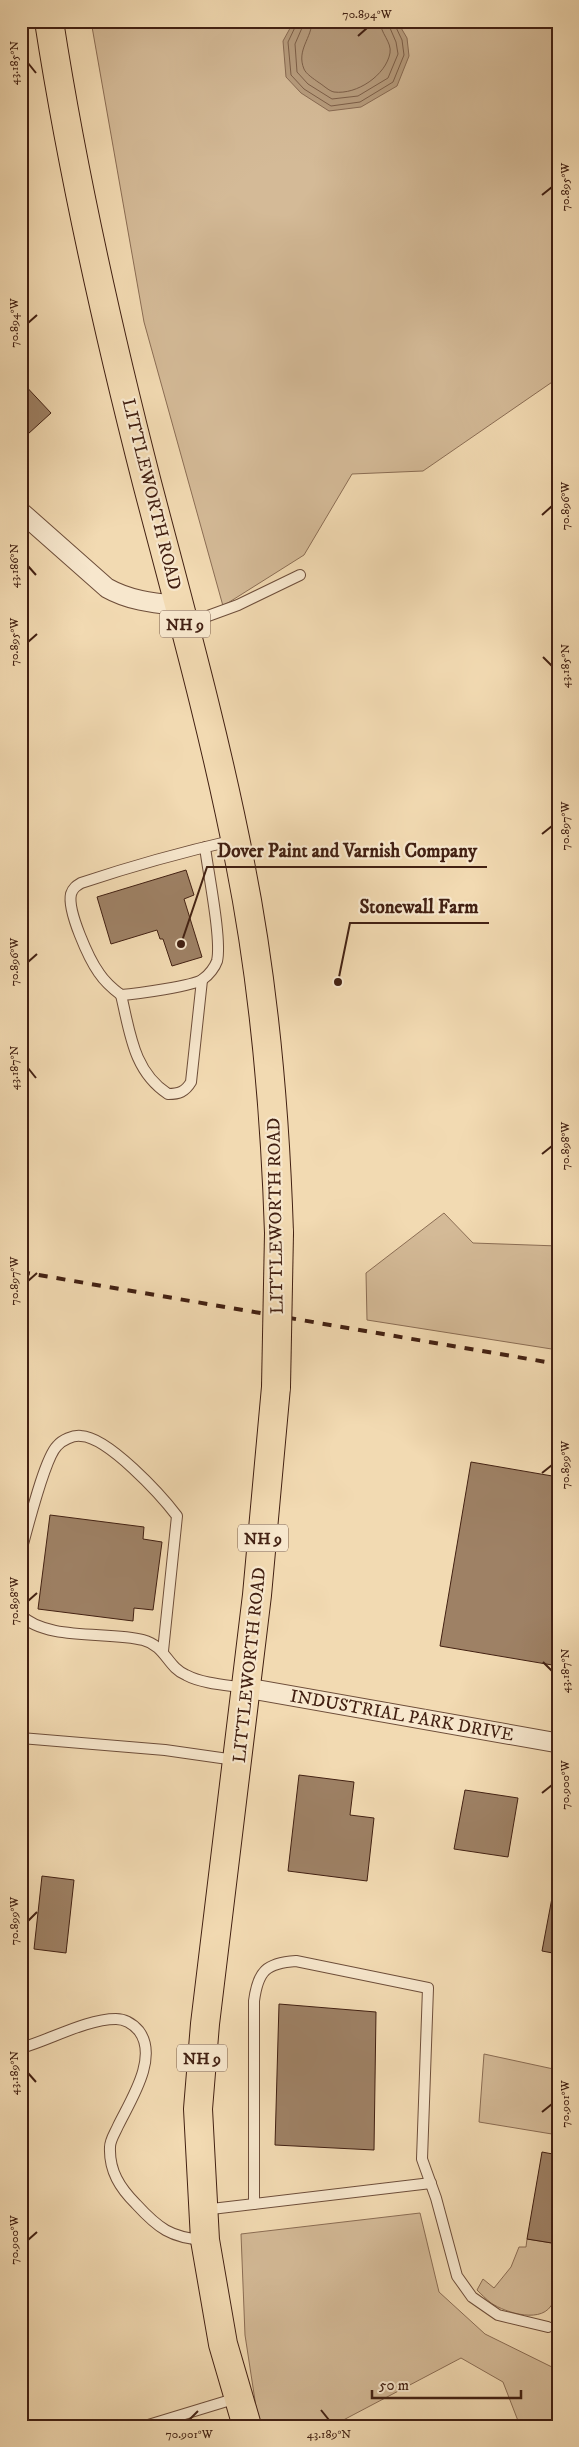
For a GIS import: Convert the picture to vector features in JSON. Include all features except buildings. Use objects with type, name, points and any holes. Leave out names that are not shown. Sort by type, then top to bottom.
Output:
[{"type":"main road","name":"LITTLEWORTH ROAD","points":[[49,21],[58,82],[93,252],[147,480],[210,719],[236,840],[254,944],[263,1011],[275,1139],[279,1233],[276,1388],[247,1688],[198,2109],[205,2240],[223,2344],[247,2426]]},
{"type":"street","points":[[21,512],[107,588],[121,596],[183,615]]},
{"type":"street","name":"INDUSTRIAL PARK DRIVE","points":[[247,1688],[558,1742]]},
{"type":"lane","points":[[183,615],[238,605],[300,575]]},
{"type":"lane","points":[[202,980],[192,1082],[186,1090],[177,1094],[168,1094],[145,1074],[136,1055],[121,995],[100,974],[89,956],[72,909],[71,896],[74,888],[80,883],[161,857],[236,840]]},
{"type":"lane","points":[[121,995],[136,994],[202,980],[214,967],[217,960],[217,943],[205,847]]},
{"type":"lane","points":[[21,1551],[48,1461],[57,1446],[70,1438],[82,1435],[102,1444],[132,1466],[164,1499],[177,1516],[164,1651]]},
{"type":"lane","points":[[21,1615],[27,1622],[45,1629],[143,1640],[164,1651],[172,1664],[185,1675],[247,1688]]},
{"type":"lane","points":[[21,1738],[165,1750],[238,1760]]},
{"type":"lane","points":[[254,2204],[254,2001],[256,1986],[268,1966],[279,1962],[296,1961],[428,1988],[422,2159],[431,2183],[457,2276],[472,2297],[498,2316],[548,2326]]},
{"type":"lane","points":[[21,2048],[100,2021],[118,2018],[134,2025],[141,2034],[146,2061],[143,2075],[110,2145],[110,2162],[115,2177],[125,2193],[163,2229],[182,2238],[205,2240]]},
{"type":"lane","points":[[202,2210],[431,2183]]},
{"type":"lane","points":[[145,2426],[238,2398]]},
{"type":"shaded area","points":[[91,21],[558,21],[558,378],[423,471],[352,474],[304,555],[223,606],[144,322]]},
{"type":"shaded area","points":[[444,1213],[473,1243],[558,1246],[558,1350],[367,1320],[366,1273]]},
{"type":"shaded area","points":[[484,2054],[558,2070],[558,2135],[479,2122]]},
{"type":"shaded area","points":[[420,2213],[439,2292],[485,2334],[558,2370],[558,2426],[520,2426],[503,2382],[461,2358],[332,2426],[279,2426],[258,2420],[245,2335],[241,2234]]},
{"type":"shaded area","points":[[527,2239],[558,2244],[557,2281],[553,2302],[542,2313],[533,2315],[515,2313],[498,2307],[477,2290],[483,2279],[494,2288],[511,2267],[519,2247],[526,2247]]},
{"type":"water","points":[[294,21],[397,21],[407,38],[409,56],[397,86],[361,107],[329,111],[301,93],[286,77],[283,41]]},
{"type":"railway","points":[[21,1272],[558,1364]]},
{"type":"place","name":"Dover Paint and Varnish Company","points":[[181,944]]},
{"type":"place","name":"Stonewall Farm","points":[[338,982]]}]
